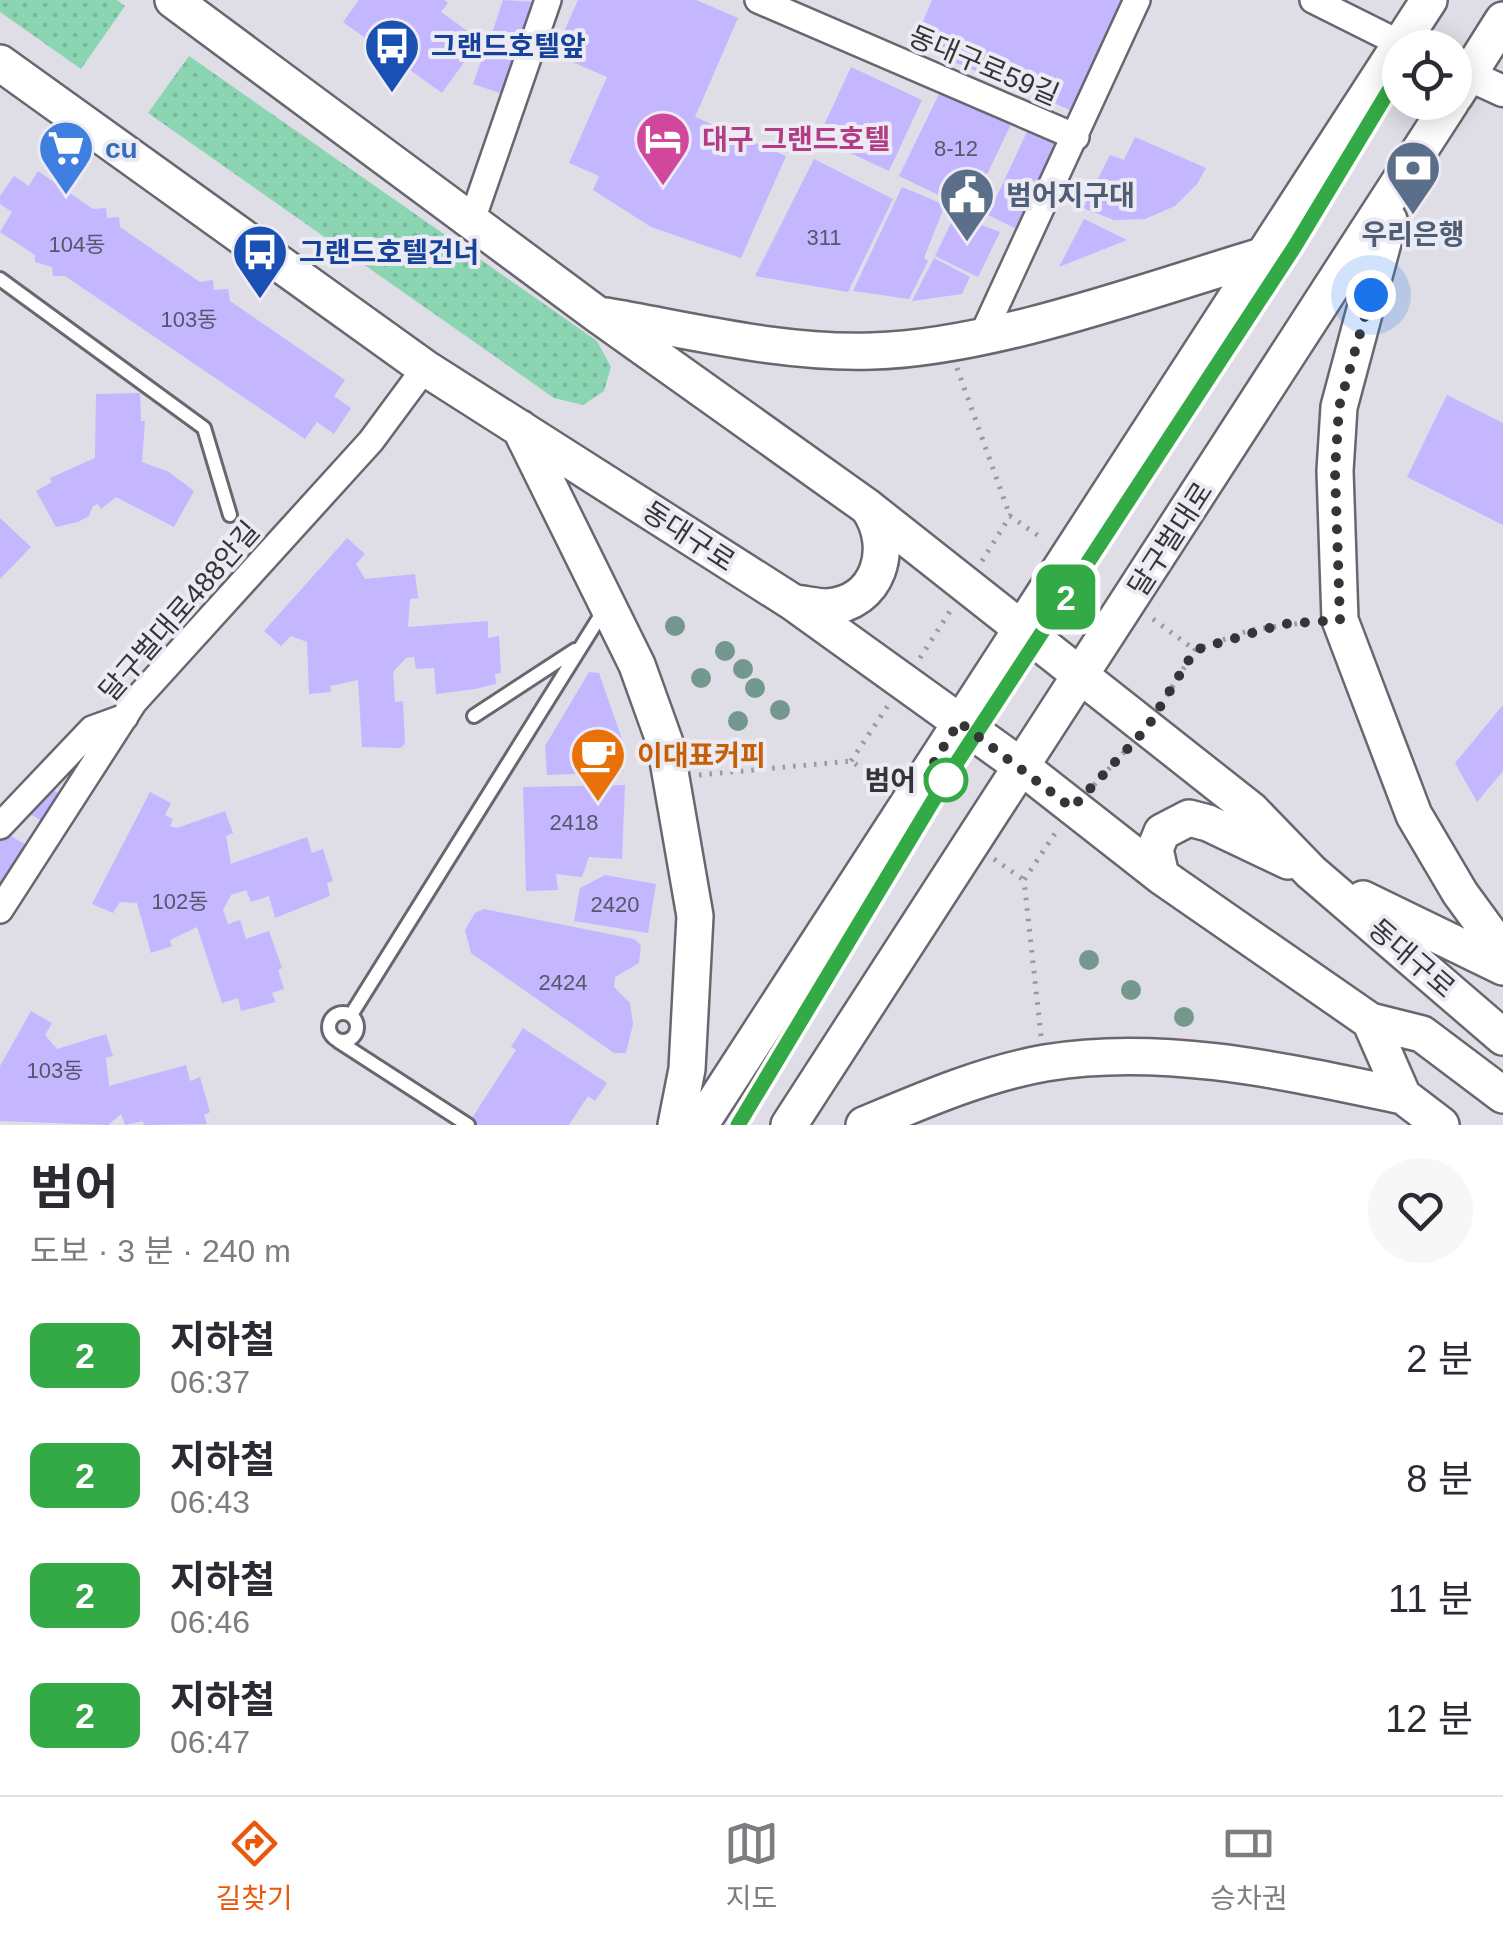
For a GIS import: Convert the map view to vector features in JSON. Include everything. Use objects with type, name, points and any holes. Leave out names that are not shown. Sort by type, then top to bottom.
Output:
[{"type":"main road","name":"동대구로","points":[[173,0],[598,315],[866,506],[1250,810],[1316,876],[1503,1037]]},
{"type":"main road","points":[[1410,30],[1429,0]]},
{"type":"main road","name":"달구벌대로","points":[[1472,69],[1503,20]]},
{"type":"main road","name":"동대구로","points":[[3,70],[425,368],[794,603],[1022,768],[1162,876],[1370,1021],[1422,1034],[1503,1095]]},
{"type":"main road","points":[[700,1125],[1382,74]]},
{"type":"main road","name":"달구벌대로","points":[[789,1125],[1440,120]]},
{"type":"main road","points":[[1396,191],[1339,407],[1335,471],[1340,620],[1414,814],[1460,893],[1503,952]]},
{"type":"main road","points":[[598,315],[782,346],[873,352],[966,338],[1265,256]]},
{"type":"main road","points":[[520,428],[608,604],[665,742],[695,916],[687,1069],[676,1125]]},
{"type":"main road","points":[[794,603],[826,607],[844,602],[872,580],[885,545],[881,527],[866,506]]},
{"type":"main road","points":[[1162,876],[1155,850],[1162,832],[1189,818],[1208,822],[1316,876]]},
{"type":"main road","name":"동대구로","points":[[1316,876],[1503,967]]},
{"type":"main road","points":[[1370,1021],[1403,1096]]},
{"type":"main road","points":[[864,1125],[929,1098],[1044,1063],[1124,1057],[1204,1062],[1403,1096],[1441,1125]]},
{"type":"street","points":[[472,220],[548,0]]},
{"type":"street","name":"동대구로59길","points":[[758,0],[1076,137]]},
{"type":"street","points":[[966,338],[1076,137],[1137,0]]},
{"type":"street","points":[[1313,0],[1382,34]]},
{"type":"street","points":[[1472,91],[1503,91]]},
{"type":"street","name":"달구벌대로488안길","points":[[0,910],[125,717],[372,441],[425,368]]},
{"type":"street","points":[[0,826],[92,730],[125,717]]},
{"type":"lane","points":[[0,278],[204,428],[230,515]]},
{"type":"lane","points":[[468,1125],[338,1041],[356,1034],[351,1015],[608,604]]},
{"type":"lane","points":[[474,716],[581,646]]},
{"type":"path","points":[[966,338],[1010,516]]},
{"type":"path","points":[[1044,1063],[1024,880],[1072,808],[1147,728],[1195,650],[1266,627],[1340,620]]},
{"type":"path","points":[[671,778],[851,762],[909,801]]},
{"type":"path","points":[[972,844],[1024,880]]},
{"type":"green space","points":[[0,0],[117,0],[125,6],[81,69],[0,12]]},
{"type":"green space","points":[[189,56],[597,341],[611,367],[604,391],[583,405],[554,398],[148,113]]},
{"type":"building","points":[[359,0],[444,0],[448,3],[441,12],[480,40],[442,93],[343,22]]},
{"type":"building","points":[[503,0],[534,2],[520,49],[490,39]]},
{"type":"building","points":[[578,0],[696,0],[738,18],[695,117],[786,156],[741,258],[651,227],[593,190],[599,176],[569,163],[607,77],[554,54]]},
{"type":"building","points":[[932,0],[1127,0],[1080,114],[913,45]]},
{"type":"building","points":[[485,50],[518,61],[506,95],[473,84]]},
{"type":"building","points":[[851,67],[922,100],[889,171],[818,138]]},
{"type":"building","points":[[943,86],[1013,120],[970,210],[899,176]]},
{"type":"building","points":[[1032,121],[1070,139],[1025,233],[988,215]]},
{"type":"building","points":[[1135,137],[1206,168],[1197,184],[1175,206],[1145,219],[1114,220],[1083,208],[1110,155],[1124,160]]},
{"type":"building","points":[[814,159],[893,199],[848,292],[755,276]]},
{"type":"building","points":[[38,171],[93,209],[106,208],[107,218],[119,217],[120,227],[200,282],[213,280],[214,290],[228,289],[230,301],[345,380],[334,396],[351,408],[334,434],[317,422],[305,439],[65,276],[53,276],[52,267],[35,262],[35,255],[0,232],[12,212],[0,204],[0,196],[14,176],[29,186]]},
{"type":"building","points":[[902,187],[945,205],[924,258],[928,261],[909,299],[853,291]]},
{"type":"building","name":"범어지구대","points":[[955,215],[1000,232],[978,277],[935,256]]},
{"type":"building","points":[[1084,219],[1127,240],[1059,267]]},
{"type":"building","points":[[934,258],[970,277],[962,294],[912,301]]},
{"type":"building","points":[[140,393],[141,421],[145,421],[142,462],[169,472],[194,491],[174,527],[116,497],[101,509],[98,504],[93,506],[89,516],[78,522],[56,527],[36,491],[52,482],[50,478],[95,458],[96,394]]},
{"type":"building","points":[[1447,395],[1503,423],[1503,525],[1407,477]]},
{"type":"building","points":[[0,518],[31,547],[0,579]]},
{"type":"building","points":[[347,538],[365,554],[356,564],[365,579],[415,574],[418,598],[410,599],[408,627],[488,621],[488,638],[499,636],[501,673],[495,674],[496,684],[436,694],[434,668],[416,669],[414,657],[406,658],[393,672],[395,702],[403,701],[405,744],[400,748],[362,747],[358,680],[330,686],[331,692],[309,694],[307,642],[291,636],[281,646],[264,631]]},
{"type":"building","points":[[589,672],[599,673],[624,745],[623,772],[547,775],[545,746]]},
{"type":"building","points":[[1503,705],[1503,771],[1477,802],[1455,763]]},
{"type":"building","points":[[44,785],[60,794],[44,822],[28,813]]},
{"type":"building","points":[[625,785],[622,859],[589,857],[582,877],[556,874],[558,890],[526,891],[523,787]]},
{"type":"building","points":[[150,792],[171,803],[165,815],[173,819],[170,826],[177,828],[225,811],[233,833],[226,836],[231,864],[307,837],[312,853],[323,849],[333,881],[327,883],[330,896],[275,918],[269,896],[251,902],[246,890],[231,895],[223,910],[228,924],[240,920],[246,939],[269,931],[282,968],[278,970],[284,989],[272,993],[276,1002],[241,1011],[238,998],[222,1003],[197,927],[170,940],[172,946],[151,953],[137,903],[120,902],[113,913],[92,904]]},
{"type":"building","points":[[3,831],[26,845],[0,890],[0,837]]},
{"type":"building","points":[[605,875],[656,884],[648,933],[574,921],[580,888]]},
{"type":"building","points":[[484,909],[634,939],[641,945],[639,963],[615,977],[614,987],[630,1003],[633,1024],[626,1053],[614,1053],[471,953],[465,930],[475,913]]},
{"type":"building","points":[[31,1011],[52,1023],[45,1035],[57,1049],[106,1034],[113,1056],[106,1058],[109,1086],[186,1065],[190,1081],[200,1077],[210,1112],[204,1115],[207,1124],[144,1125],[143,1121],[125,1125],[121,1114],[108,1125],[0,1121],[0,1066]]},
{"type":"building","points":[[523,1028],[607,1083],[595,1101],[588,1096],[569,1125],[476,1125],[470,1121],[516,1050],[511,1047]]},
{"type":"metro line","name":"2","points":[[738,1125],[948,776],[1295,246],[1382,102]]},
{"type":"place","name":"그랜드호텔앞","points":[[392,95]]},
{"type":"place","name":"대구 그랜드호텔","points":[[663,188]]},
{"type":"place","name":"cu","points":[[66,197]]},
{"type":"place","name":"우리은행","points":[[1413,217]]},
{"type":"place","name":"범어지구대","points":[[967,244]]},
{"type":"place","name":"그랜드호텔건너","points":[[260,301]]},
{"type":"place","name":"범어","points":[[946,780]]},
{"type":"place","name":"이대표커피","points":[[598,804]]},
{"type":"route","points":[[946,780],[926,775],[959,722],[1072,808],[1147,728],[1195,650],[1250,630],[1340,620],[1335,471],[1339,407],[1371,295]]}]
